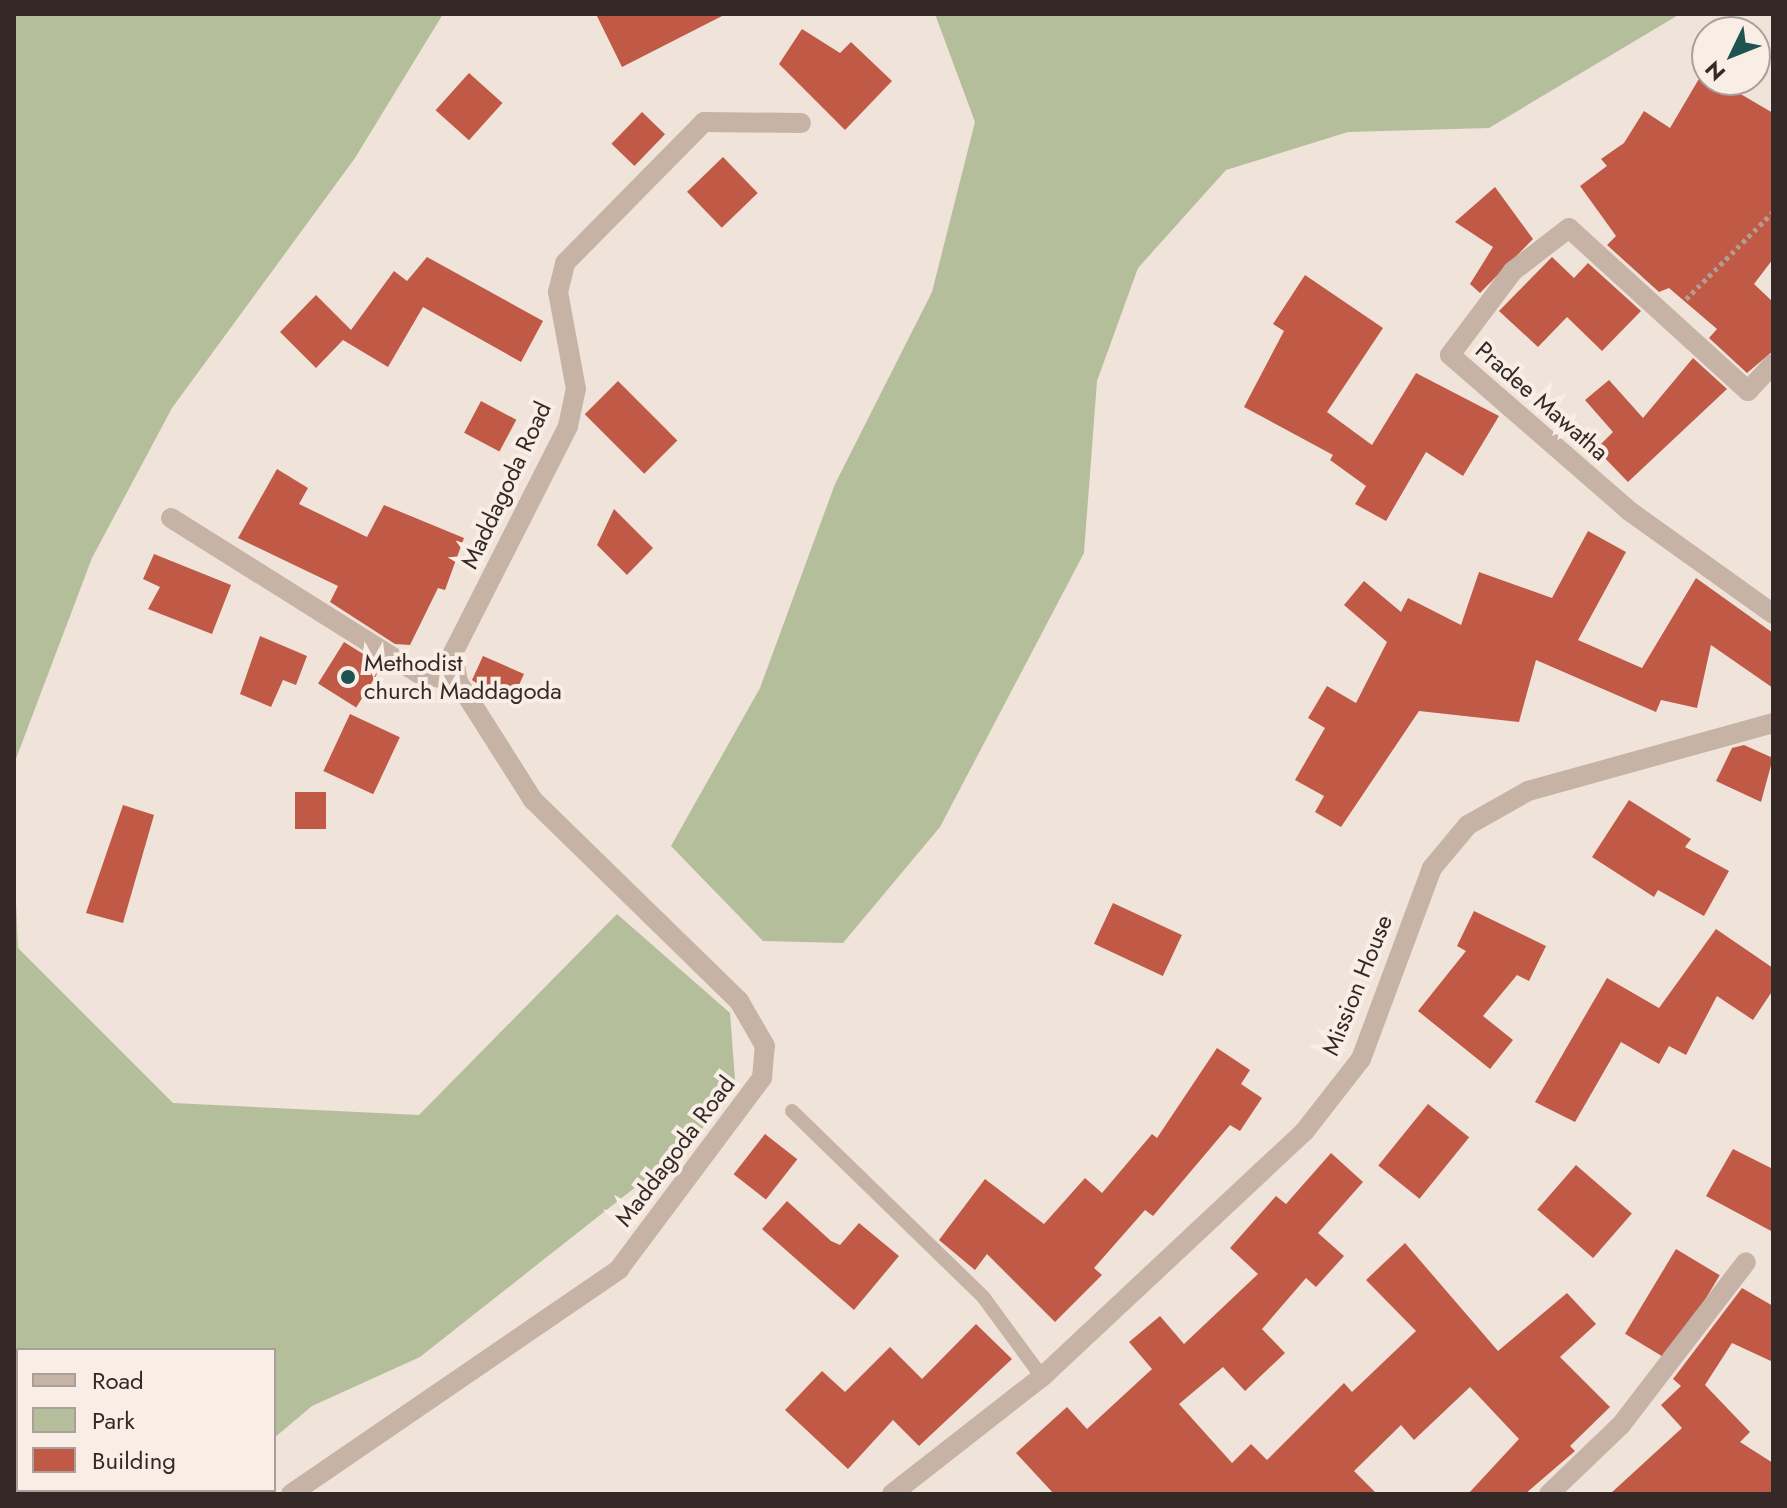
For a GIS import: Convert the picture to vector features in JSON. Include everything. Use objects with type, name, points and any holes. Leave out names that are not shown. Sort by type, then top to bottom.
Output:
[{"type":"street","name":"Maddagoda Road","points":[[291,1494],[619,1269],[762,1078],[765,1046],[739,1001],[533,800],[458,682],[453,653],[568,426],[576,389],[558,292],[565,263],[704,122],[801,123]]},
{"type":"street","name":"Pradee Mawatha","points":[[1773,364],[1748,391],[1666,320],[1569,228],[1513,271],[1450,355],[1628,510],[1773,614]]},
{"type":"street","points":[[171,518],[418,673],[458,682]]},
{"type":"street","name":"Mission House","points":[[892,1494],[1042,1377],[1304,1132],[1361,1059],[1432,868],[1468,825],[1528,791],[1773,723]]},
{"type":"street","points":[[1549,1494],[1621,1425],[1746,1262]]},
{"type":"lane","points":[[792,1111],[984,1298],[1042,1377]]},
{"type":"path","points":[[1666,320],[1773,212]]},
{"type":"green space","points":[[14,14],[443,14],[355,158],[172,408],[92,558],[14,764]]},
{"type":"green space","points":[[935,14],[1680,14],[1489,128],[1348,132],[1226,170],[1138,268],[1097,381],[1084,553],[940,827],[843,943],[763,941],[671,846],[760,688],[835,484],[932,292],[975,122]]},
{"type":"green space","points":[[14,854],[18,948],[173,1103],[419,1115],[617,914],[730,1013],[735,1079],[694,1141],[420,1357],[312,1406],[276,1436],[276,1348],[16,1348],[16,1492],[86,1492],[14,1494]]},
{"type":"building","points":[[596,14],[726,14],[622,67]]},
{"type":"building","points":[[802,29],[840,53],[851,42],[892,81],[845,130],[779,64]]},
{"type":"building","points":[[469,73],[502,103],[469,140],[436,110]]},
{"type":"building","points":[[1691,92],[1691,96],[1744,96],[1773,113],[1773,259],[1754,284],[1773,302],[1773,351],[1747,373],[1709,338],[1717,329],[1669,288],[1659,292],[1607,245],[1616,236],[1580,186],[1607,166],[1601,159],[1624,143],[1644,111],[1670,128]]},
{"type":"building","points":[[642,112],[665,134],[634,166],[611,144]]},
{"type":"building","points":[[723,157],[758,193],[722,228],[687,192]]},
{"type":"building","points":[[1495,187],[1533,239],[1480,293],[1470,284],[1493,247],[1455,222]]},
{"type":"building","points":[[427,257],[543,321],[521,362],[423,307],[388,367],[343,340],[316,368],[280,332],[316,295],[351,330],[394,271],[407,281]]},
{"type":"building","points":[[1552,257],[1574,278],[1588,263],[1641,311],[1602,351],[1567,317],[1538,347],[1499,311]]},
{"type":"building","points":[[1305,275],[1383,328],[1327,412],[1372,445],[1416,373],[1499,416],[1463,476],[1426,452],[1386,521],[1355,504],[1366,486],[1330,460],[1333,455],[1244,407],[1284,331],[1273,324]]},
{"type":"building","points":[[1693,358],[1727,389],[1628,482],[1596,449],[1613,432],[1585,400],[1609,380],[1643,418]]},
{"type":"building","points":[[618,381],[677,440],[644,474],[585,414]]},
{"type":"building","points":[[481,401],[516,420],[499,452],[464,433]]},
{"type":"building","points":[[277,469],[308,488],[299,504],[367,537],[384,505],[464,538],[445,590],[438,588],[410,645],[395,644],[330,602],[338,586],[238,538]]},
{"type":"building","points":[[614,509],[653,548],[627,575],[597,545]]},
{"type":"building","points":[[1588,531],[1626,552],[1578,640],[1642,668],[1696,578],[1773,633],[1773,688],[1711,645],[1697,708],[1661,700],[1656,712],[1536,660],[1519,722],[1419,711],[1341,827],[1315,812],[1324,796],[1295,780],[1325,728],[1308,718],[1327,686],[1356,703],[1387,642],[1344,605],[1364,581],[1401,612],[1408,598],[1461,625],[1479,572],[1552,598]]},
{"type":"building","points":[[154,554],[231,585],[212,634],[148,609],[160,587],[143,579]]},
{"type":"building","points":[[260,636],[307,656],[296,685],[283,680],[271,707],[240,694]]},
{"type":"building","name":"Methodist church Maddagoda","points":[[344,642],[382,666],[356,707],[318,684]]},
{"type":"building","points":[[483,656],[524,674],[510,705],[472,680]]},
{"type":"building","points":[[350,714],[400,737],[373,794],[323,771]]},
{"type":"building","points":[[1744,745],[1773,758],[1761,802],[1716,781],[1732,748]]},
{"type":"building","points":[[295,792],[326,792],[326,829],[295,829]]},
{"type":"building","points":[[1629,800],[1691,839],[1685,847],[1729,871],[1704,916],[1658,890],[1654,897],[1592,857]]},
{"type":"building","points":[[123,805],[154,815],[123,923],[86,913]]},
{"type":"building","points":[[1113,903],[1182,935],[1163,976],[1094,944]]},
{"type":"building","points":[[1474,911],[1546,946],[1529,981],[1517,975],[1483,1016],[1513,1040],[1490,1069],[1418,1011],[1466,951],[1457,946]]},
{"type":"building","points":[[1716,929],[1773,968],[1773,990],[1753,1020],[1717,996],[1686,1055],[1669,1046],[1659,1064],[1621,1042],[1575,1122],[1535,1102],[1607,978],[1659,1008]]},
{"type":"building","points":[[1217,1048],[1250,1070],[1241,1084],[1262,1098],[1240,1131],[1230,1125],[1153,1216],[1145,1210],[1094,1268],[1102,1275],[1055,1322],[987,1254],[975,1270],[939,1240],[985,1179],[1044,1224],[1085,1178],[1102,1193],[1152,1134],[1157,1138]]},
{"type":"building","points":[[1428,1104],[1469,1137],[1419,1199],[1378,1165]]},
{"type":"building","points":[[765,1134],[797,1159],[766,1199],[734,1174]]},
{"type":"building","points":[[1733,1149],[1773,1169],[1773,1232],[1706,1196]]},
{"type":"building","points":[[1331,1153],[1363,1182],[1318,1233],[1344,1256],[1316,1287],[1306,1278],[1262,1329],[1285,1353],[1245,1391],[1223,1367],[1179,1404],[1232,1463],[1251,1444],[1267,1460],[1344,1383],[1352,1392],[1416,1331],[1366,1280],[1405,1243],[1498,1351],[1567,1293],[1596,1324],[1560,1357],[1610,1407],[1570,1446],[1575,1451],[1525,1494],[1468,1494],[1519,1439],[1470,1387],[1414,1440],[1401,1425],[1354,1471],[1377,1494],[1054,1494],[1016,1453],[1067,1407],[1087,1429],[1152,1369],[1129,1342],[1160,1316],[1184,1344],[1258,1274],[1230,1248],[1276,1196],[1286,1204]]},
{"type":"building","points":[[1576,1165],[1632,1214],[1593,1258],[1537,1210]]},
{"type":"building","points":[[787,1201],[831,1241],[840,1245],[859,1223],[899,1256],[854,1310],[762,1229]]},
{"type":"building","points":[[1676,1249],[1720,1275],[1669,1360],[1625,1334]]},
{"type":"building","points":[[1742,1288],[1773,1306],[1773,1362],[1732,1343],[1705,1385],[1750,1432],[1740,1442],[1773,1463],[1773,1494],[1610,1494],[1682,1428],[1661,1405],[1681,1386],[1673,1379]]},
{"type":"building","points":[[976,1324],[1012,1359],[919,1446],[893,1420],[848,1469],[785,1410],[822,1371],[845,1392],[890,1347],[922,1379]]},
{"type":"place","name":"Methodist church Maddagoda","points":[[348,677]]}]
